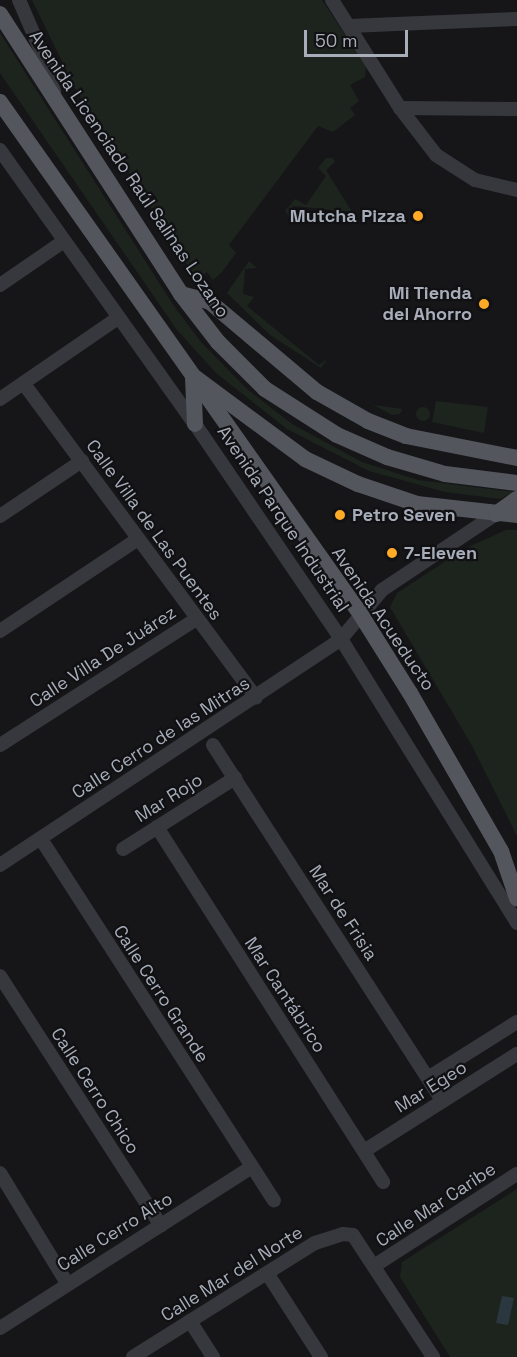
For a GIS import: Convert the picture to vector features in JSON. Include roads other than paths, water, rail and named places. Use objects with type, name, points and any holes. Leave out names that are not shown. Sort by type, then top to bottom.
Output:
[{"type":"main road","name":"Avenida Licenciado Raúl Salinas Lozano","points":[[0,15],[181,294],[218,342],[265,389],[303,415],[387,457],[445,474],[517,483]]},
{"type":"main road","points":[[0,102],[193,376],[273,438],[326,469],[402,500],[517,515]]},
{"type":"main road","points":[[181,294],[210,302],[317,392],[368,421],[406,436],[517,458]]},
{"type":"main road","points":[[193,376],[195,424]]},
{"type":"main road","name":"Avenida Acueducto","points":[[193,376],[273,496],[361,615],[501,850],[517,898]]},
{"type":"main road","points":[[496,514],[517,499]]},
{"type":"street","points":[[19,0],[47,65],[57,105]]},
{"type":"street","points":[[332,0],[400,108],[436,155],[453,169],[476,180],[517,190]]},
{"type":"street","points":[[349,26],[517,19]]},
{"type":"street","points":[[400,108],[517,109]]},
{"type":"street","name":"Avenida Parque Industrial","points":[[2,158],[195,424],[341,639],[517,923]]},
{"type":"street","points":[[0,285],[64,242]]},
{"type":"street","points":[[0,399],[118,318]]},
{"type":"street","name":"Calle Villa de Las Puentes","points":[[24,384],[256,698]]},
{"type":"street","points":[[0,516],[82,461]]},
{"type":"street","name":"Calle Cerro de las Mitras","points":[[0,865],[256,698],[341,639],[382,590],[496,514]]},
{"type":"street","points":[[0,631],[138,539]]},
{"type":"street","name":"Calle Villa De Juárez","points":[[0,745],[196,619]]},
{"type":"street","name":"Mar de Frisia","points":[[213,745],[442,1101]]},
{"type":"street","name":"Mar Rojo","points":[[123,849],[235,778]]},
{"type":"street","name":"Mar Cantábrico","points":[[157,827],[383,1182]]},
{"type":"street","name":"Calle Cerro Grande","points":[[41,839],[250,1168],[274,1200]]},
{"type":"street","name":"Calle Cerro Chico","points":[[0,976],[160,1226]]},
{"type":"street","name":"Mar Egeo","points":[[428,1078],[517,1022]]},
{"type":"street","name":"Mar Egeo","points":[[364,1151],[517,1054]]},
{"type":"street","name":"Calle Cerro Alto","points":[[0,1328],[250,1168]]},
{"type":"street","points":[[0,1173],[67,1283]]},
{"type":"street","name":"Calle Mar Caribe","points":[[374,1266],[517,1174]]},
{"type":"street","name":"Calle Mar del Norte","points":[[134,1357],[324,1239],[354,1235],[374,1266]]},
{"type":"street","points":[[374,1266],[433,1357]]},
{"type":"street","points":[[267,1273],[321,1357]]},
{"type":"street","points":[[190,1321],[213,1357]]},
{"type":"place","name":"Mutcha Pizza","points":[[418,216]]},
{"type":"place","name":"Mi Tienda del Ahorro","points":[[484,304]]},
{"type":"place","name":"Petro Seven","points":[[340,515]]},
{"type":"place","name":"7-Eleven","points":[[392,553]]}]
